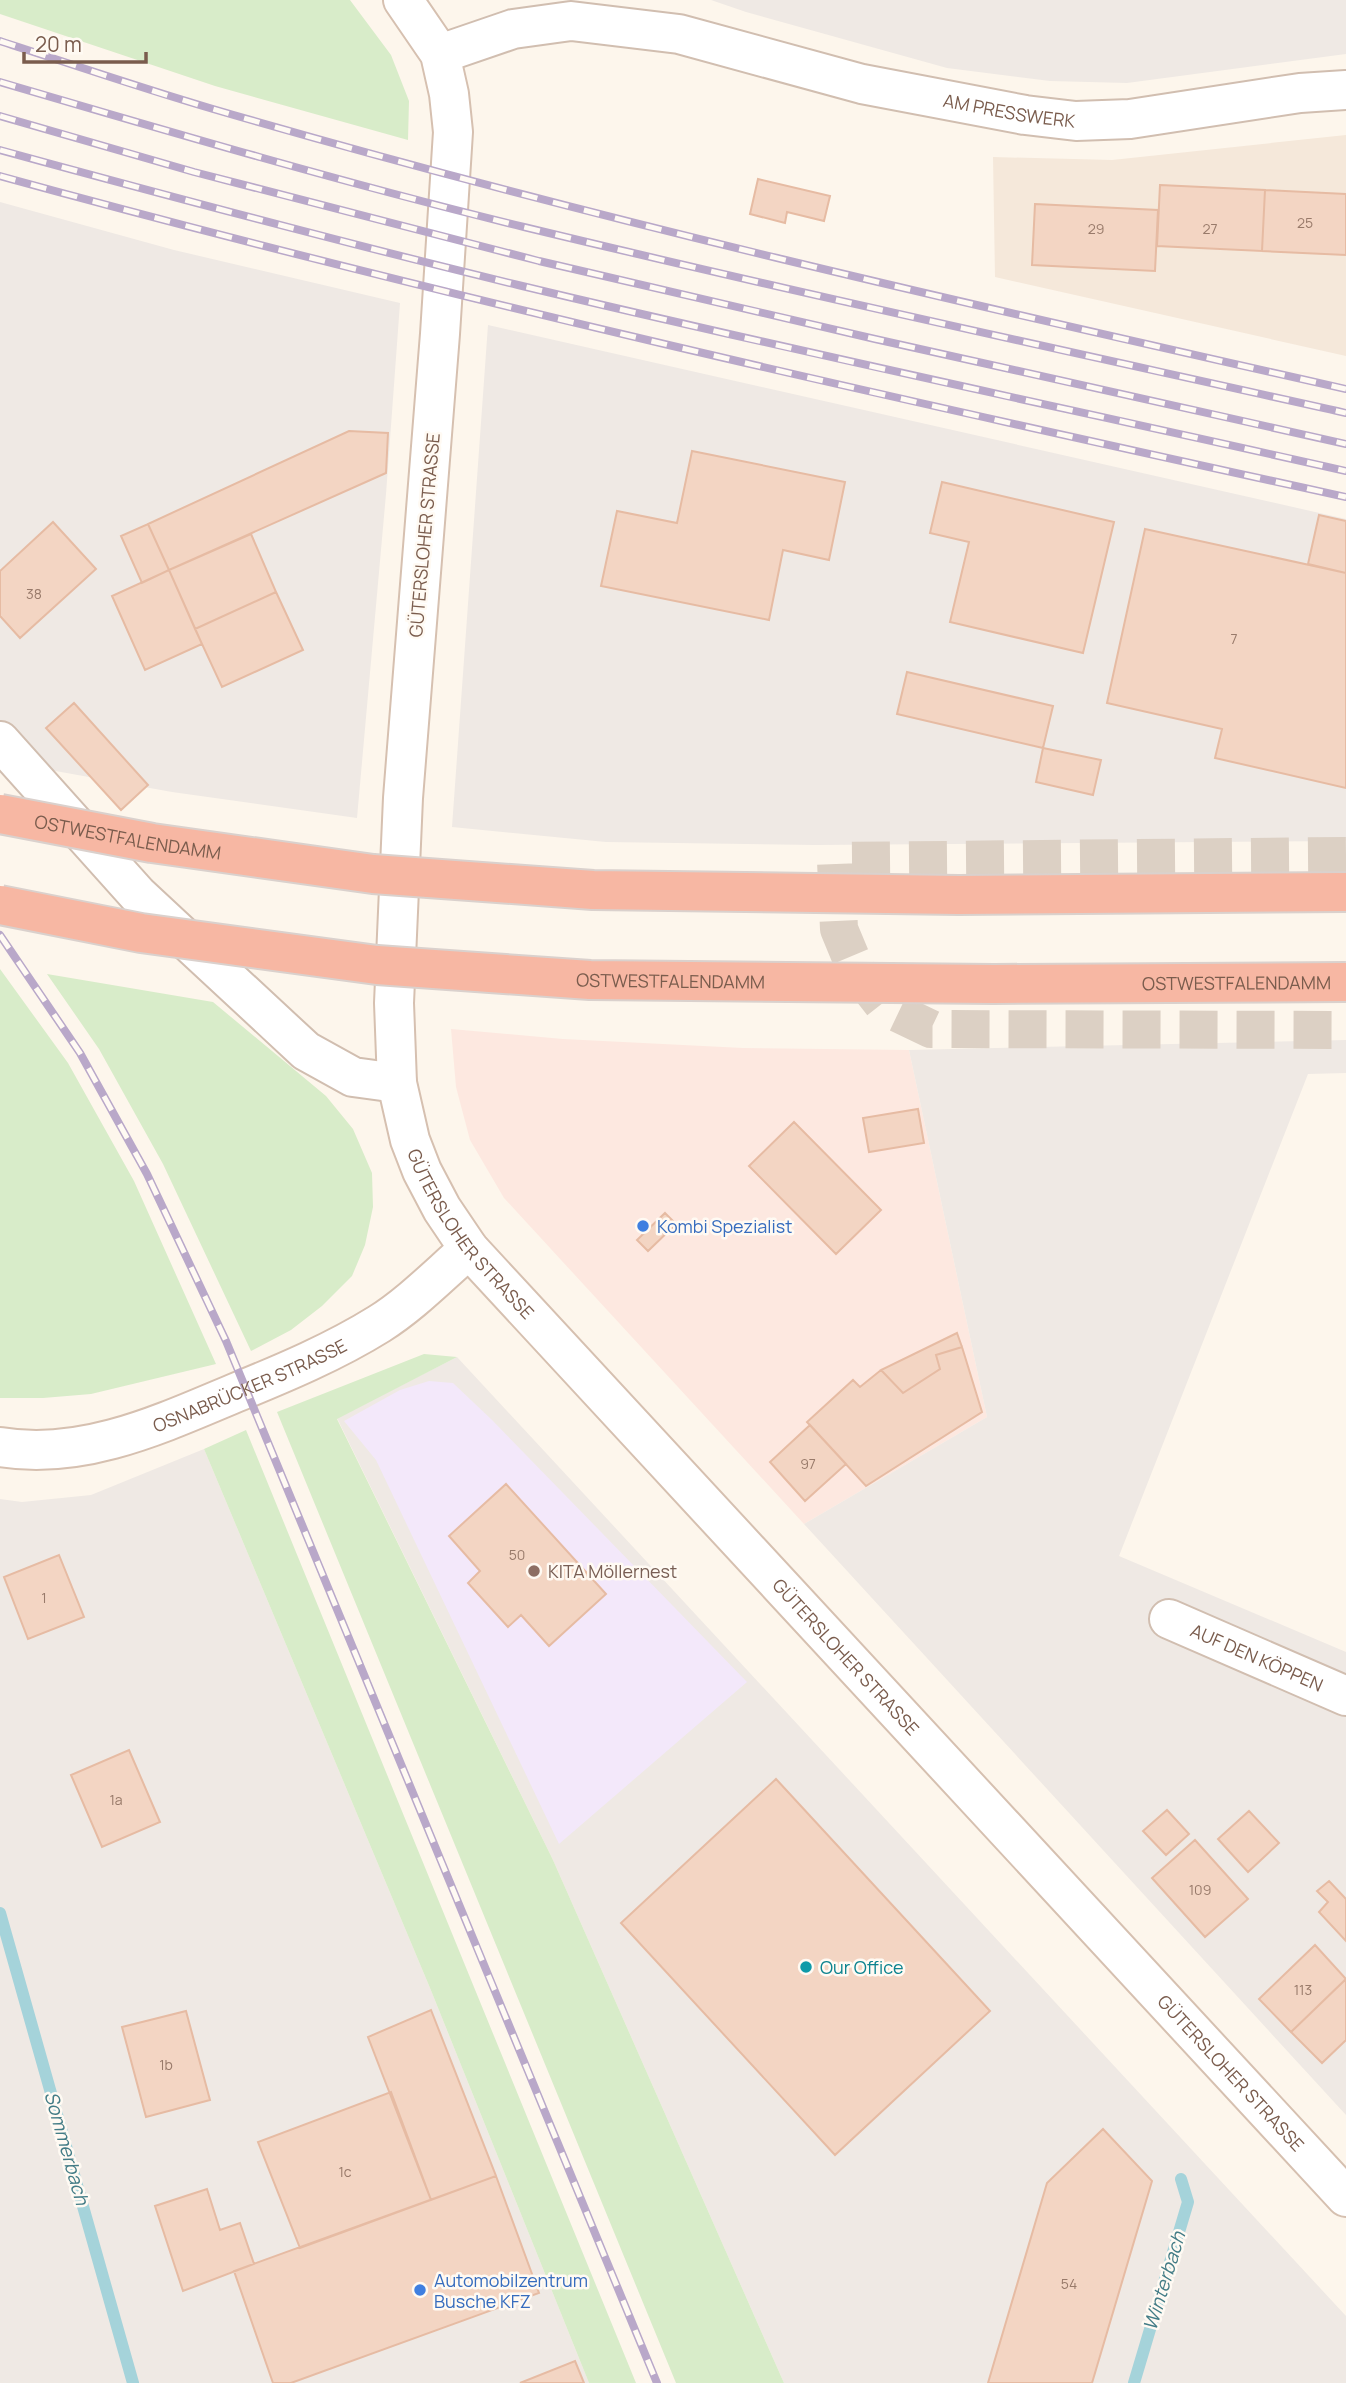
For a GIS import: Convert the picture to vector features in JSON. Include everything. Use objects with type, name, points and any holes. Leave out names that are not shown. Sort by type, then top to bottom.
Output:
[{"type":"highway","name":"OSTWESTFALENDAMM","points":[[0,814],[152,843],[373,874],[593,890],[959,895],[1346,892]]},
{"type":"highway","name":"OSTWESTFALENDAMM","points":[[0,905],[141,933],[363,963],[590,980],[994,984],[1346,982]]},
{"type":"street","name":"GÜTERSLOHER STRASSE","points":[[403,0],[440,54],[449,94],[453,132],[440,334],[403,798],[394,1003],[397,1083],[410,1139],[422,1171],[442,1209],[469,1249],[1346,2197]]},
{"type":"street","name":"AM PRESSWERK","points":[[601,0],[679,34],[862,84],[1025,116],[1076,121],[1130,119],[1300,93],[1346,90]]},
{"type":"street","name":"AM PRESSWERK","points":[[440,54],[513,29],[571,21],[679,34]]},
{"type":"street","points":[[0,741],[138,895],[306,1051],[353,1077],[397,1083]]},
{"type":"street","name":"OSNABRÜCKER STRASSE","points":[[0,1447],[55,1450],[103,1442],[168,1421],[256,1384],[321,1355],[380,1323],[469,1249]]},
{"type":"street","name":"AUF DEN KÖPPEN","points":[[1169,1619],[1346,1696]]},
{"type":"shaded area","points":[[711,0],[1346,0],[1346,54],[1127,83],[1050,81],[947,68]]},
{"type":"shaded area","points":[[1346,135],[1346,356],[995,277],[993,157],[1112,160]]},
{"type":"shaded area","points":[[0,202],[174,250],[400,303],[357,818],[172,792],[0,761]]},
{"type":"shaded area","points":[[488,325],[1346,519],[1346,841],[815,845],[606,842],[452,827]]},
{"type":"shaded area","points":[[451,1029],[563,1039],[743,1048],[909,1050],[987,1417],[804,1524],[504,1198],[470,1140],[456,1087]]},
{"type":"shaded area","points":[[1346,1040],[1346,1073],[1308,1074],[1119,1556],[1346,1652],[1346,2115],[804,1524],[987,1417],[909,1050]]},
{"type":"shaded area","points":[[457,1357],[1346,2316],[1346,2383],[784,2383],[553,1860],[337,1418]]},
{"type":"shaded area","name":"KITA Möllernest","points":[[429,1381],[453,1383],[747,1682],[559,1844],[376,1460],[344,1421],[400,1390]]},
{"type":"shaded area","points":[[204,1449],[430,1988],[589,2383],[0,2383],[0,1499],[22,1502],[91,1495]]},
{"type":"green space","points":[[0,0],[350,0],[391,55],[409,101],[408,140],[215,86],[0,14]]},
{"type":"green space","points":[[0,969],[68,1063],[134,1181],[216,1364],[91,1394],[0,1398]]},
{"type":"green space","points":[[47,974],[213,1002],[326,1096],[353,1129],[372,1173],[373,1207],[365,1245],[352,1276],[322,1306],[291,1330],[251,1351],[163,1164],[99,1049]]},
{"type":"green space","points":[[424,1354],[457,1357],[337,1419],[553,1860],[784,2383],[676,2383],[277,1412]]},
{"type":"green space","points":[[246,1430],[636,2383],[589,2383],[430,1988],[204,1449]]},
{"type":"building","points":[[758,179],[830,196],[824,221],[787,212],[785,223],[750,214]]},
{"type":"building","points":[[1160,185],[1265,190],[1262,251],[1157,246]]},
{"type":"building","points":[[1265,190],[1346,194],[1346,255],[1262,251]]},
{"type":"building","points":[[1035,204],[1158,210],[1155,271],[1032,265]]},
{"type":"building","points":[[349,431],[388,433],[386,473],[169,570],[148,524]]},
{"type":"building","points":[[692,451],[845,482],[829,560],[783,550],[769,620],[601,586],[617,511],[677,523]]},
{"type":"building","points":[[942,482],[1114,522],[1083,653],[950,622],[969,542],[930,533]]},
{"type":"building","points":[[1319,515],[1346,521],[1346,573],[1308,564]]},
{"type":"building","points":[[53,522],[96,569],[20,638],[0,616],[0,571]]},
{"type":"building","points":[[148,524],[169,570],[142,583],[121,536]]},
{"type":"building","points":[[1145,529],[1346,573],[1346,788],[1215,758],[1222,729],[1107,703]]},
{"type":"building","points":[[251,534],[276,592],[195,629],[169,570]]},
{"type":"building","points":[[169,570],[202,644],[145,670],[112,596]]},
{"type":"building","points":[[276,592],[303,650],[222,687],[195,629]]},
{"type":"building","points":[[907,672],[1053,706],[1043,748],[897,714]]},
{"type":"building","points":[[74,703],[148,785],[121,810],[46,728]]},
{"type":"building","points":[[1043,748],[1101,760],[1093,795],[1036,782]]},
{"type":"building","points":[[918,1109],[924,1143],[869,1152],[863,1118]]},
{"type":"building","points":[[794,1122],[881,1210],[836,1254],[749,1166]]},
{"type":"building","points":[[665,1213],[676,1224],[648,1251],[637,1240]]},
{"type":"building","points":[[957,1333],[962,1347],[936,1355],[940,1369],[903,1393],[881,1370]]},
{"type":"building","points":[[962,1347],[982,1412],[866,1486],[807,1422],[853,1380],[860,1387],[881,1370],[903,1393],[940,1369],[936,1355]]},
{"type":"building","points":[[810,1425],[846,1464],[805,1501],[770,1462]]},
{"type":"building","points":[[506,1484],[606,1594],[549,1646],[521,1615],[508,1627],[468,1583],[480,1571],[449,1536]]},
{"type":"building","points":[[59,1555],[84,1617],[28,1639],[4,1577]]},
{"type":"building","points":[[129,1750],[160,1822],[102,1847],[71,1775]]},
{"type":"building","name":"Our Office","points":[[776,1779],[990,2011],[835,2155],[621,1923]]},
{"type":"building","points":[[1167,1810],[1189,1834],[1166,1855],[1143,1831]]},
{"type":"building","points":[[1249,1811],[1279,1843],[1248,1872],[1218,1839]]},
{"type":"building","points":[[1195,1840],[1248,1899],[1205,1937],[1152,1878]]},
{"type":"building","points":[[1329,1881],[1346,1899],[1346,1941],[1319,1912],[1328,1902],[1317,1891]]},
{"type":"building","points":[[1315,1945],[1346,1979],[1291,2032],[1259,1999]]},
{"type":"building","points":[[1346,1979],[1346,2040],[1322,2063],[1291,2032]]},
{"type":"building","points":[[431,2010],[496,2176],[431,2200],[368,2037]]},
{"type":"building","points":[[186,2011],[210,2100],[146,2117],[122,2027]]},
{"type":"building","points":[[391,2092],[431,2200],[300,2248],[258,2142]]},
{"type":"building","points":[[1103,2129],[1152,2181],[1092,2383],[988,2383],[1047,2183]]},
{"type":"building","points":[[496,2176],[539,2293],[291,2383],[273,2383],[234,2271]]},
{"type":"building","points":[[207,2189],[220,2230],[240,2223],[254,2264],[183,2291],[155,2206]]},
{"type":"building","points":[[575,2361],[584,2383],[520,2383]]},
{"type":"waterway","name":"Sommerbach","points":[[0,1913],[133,2383]]},
{"type":"waterway","name":"Winterbach","points":[[1134,2383],[1188,2202],[1181,2179]]},
{"type":"tunnel","points":[[1346,856],[836,861],[839,929],[856,970],[885,1007],[931,1029],[1346,1030]]},
{"type":"railway","points":[[0,41],[213,109],[494,187],[919,292],[1346,389]]},
{"type":"railway","points":[[0,82],[458,211],[832,299],[1346,413]]},
{"type":"railway","points":[[0,116],[194,172],[539,261],[1346,444]]},
{"type":"railway","points":[[0,150],[518,285],[828,357],[1346,471]]},
{"type":"railway","points":[[0,176],[335,264],[671,346],[1346,497]]},
{"type":"railway","points":[[0,935],[80,1053],[147,1174],[226,1341],[657,2383]]},
{"type":"place","name":"Kombi Spezialist","points":[[643,1226]]},
{"type":"place","name":"KITA Möllernest","points":[[534,1571]]},
{"type":"place","name":"Our Office","points":[[806,1967]]},
{"type":"place","name":"Automobilzentrum Busche KFZ","points":[[420,2290]]}]
